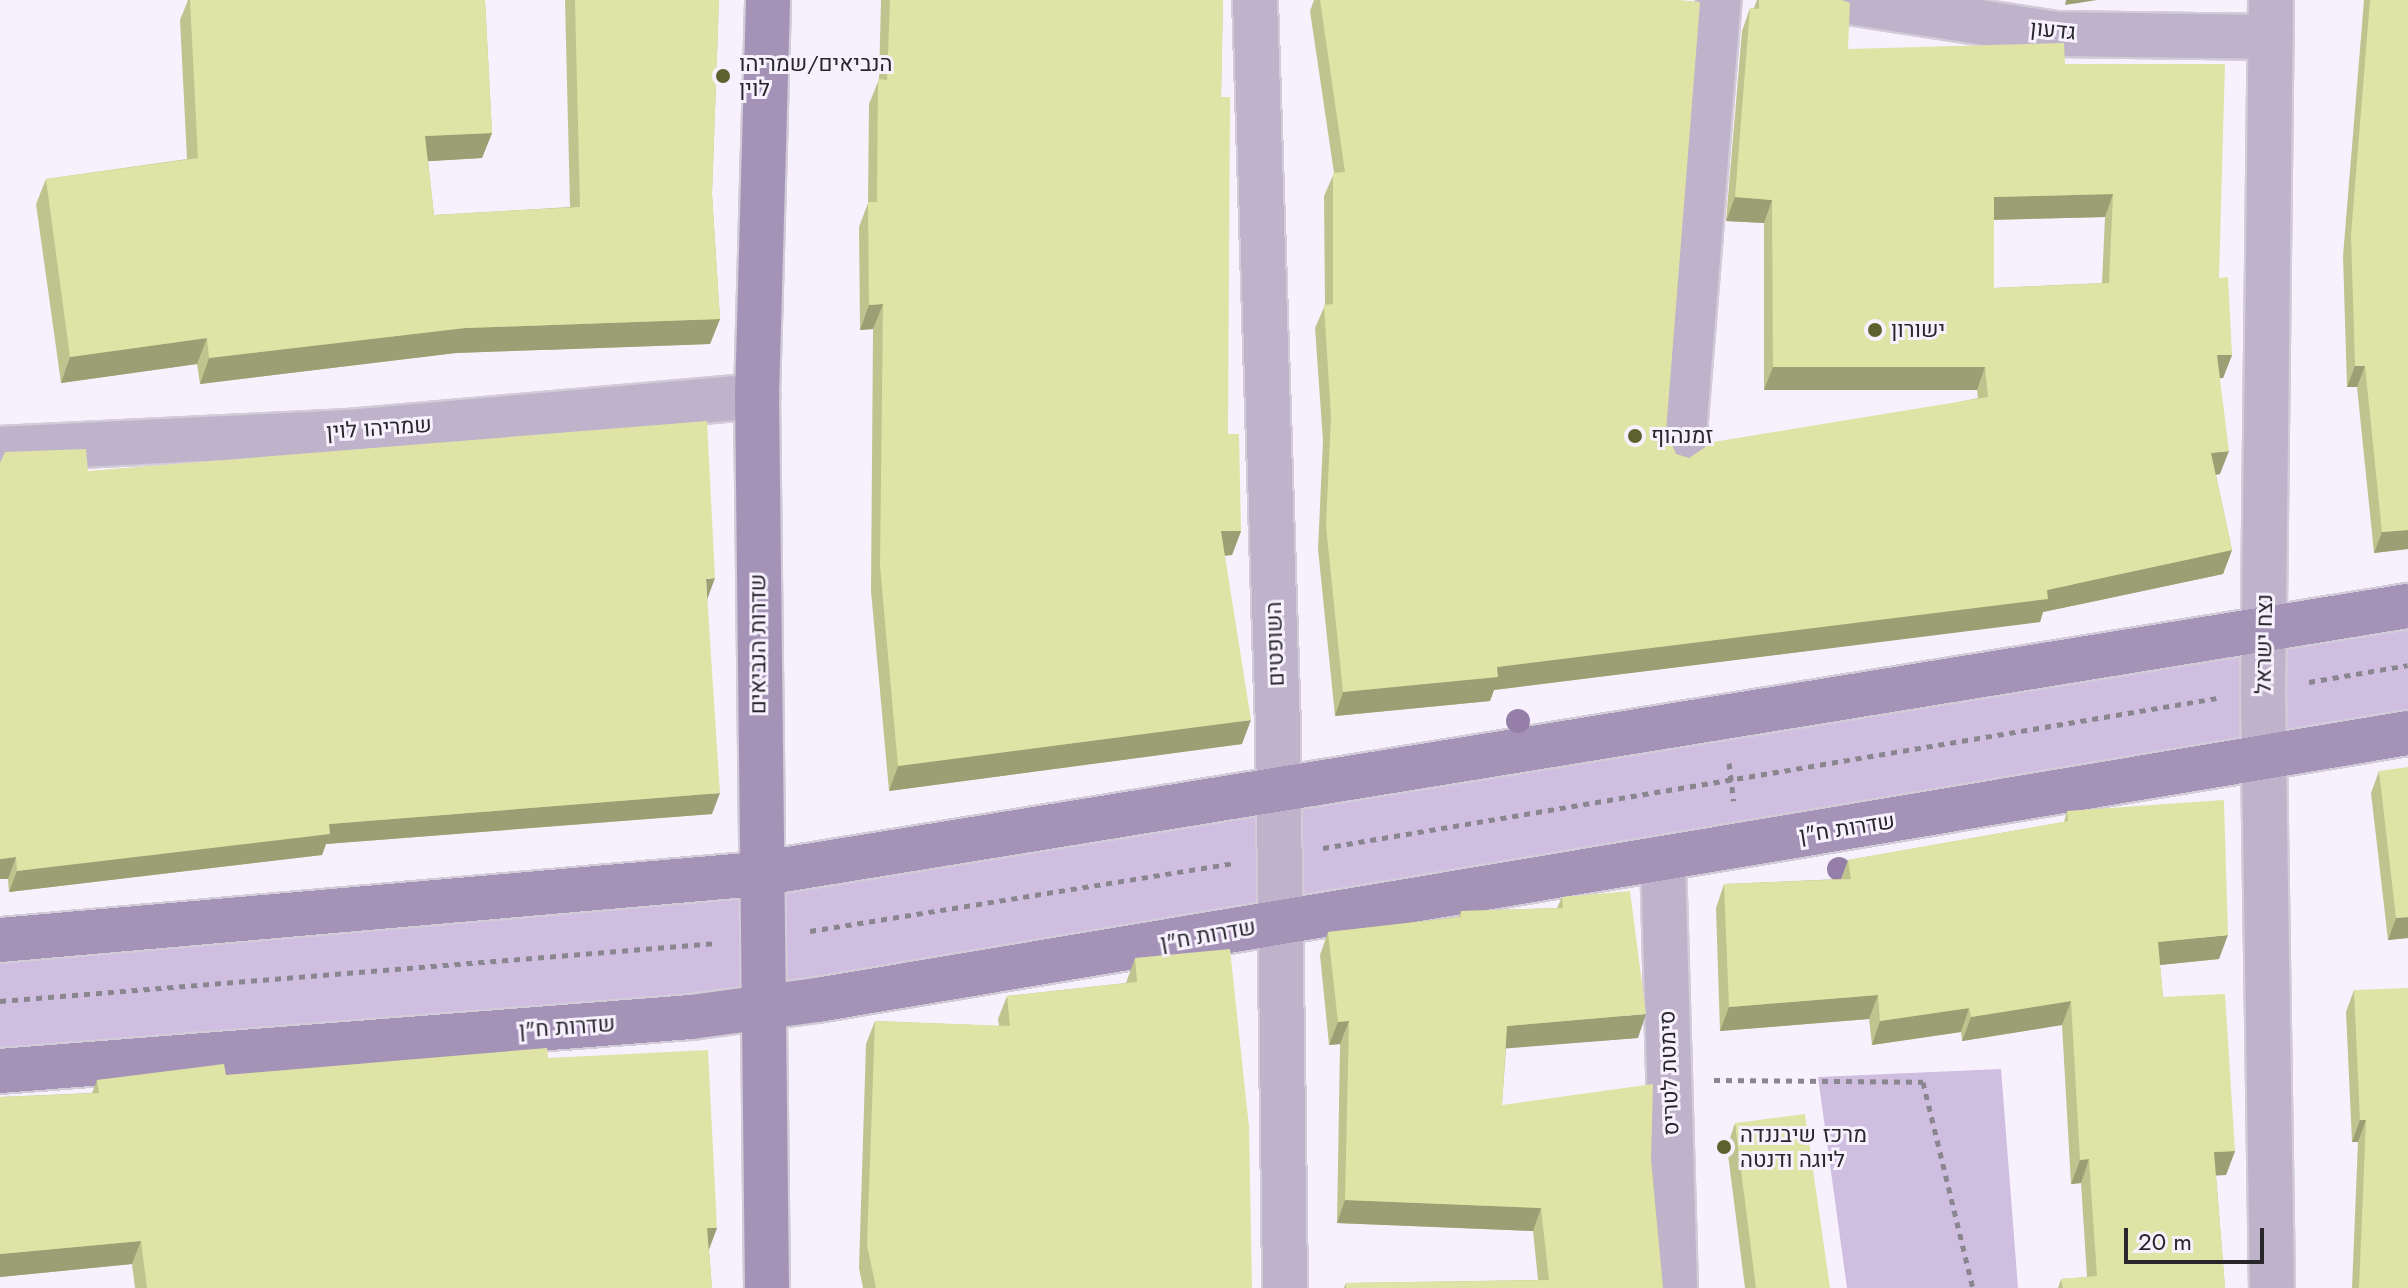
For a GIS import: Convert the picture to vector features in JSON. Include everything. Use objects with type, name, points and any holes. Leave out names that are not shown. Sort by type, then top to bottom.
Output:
[{"type":"street","name":"שדרות הנביאים","points":[[767,1288],[758,874],[757,396],[768,0]]},
{"type":"street","name":"השופטים","points":[[1255,0],[1277,791],[1275,923],[1285,1288]]},
{"type":"street","points":[[1682,457],[1719,0]]},
{"type":"street","name":"גדעון","points":[[1836,0],[2056,34],[2271,19]]},
{"type":"street","name":"נצח ישראל","points":[[2271,19],[2263,690],[2272,1288]]},
{"type":"street","name":"שמריהו לוין","points":[[0,449],[348,432],[757,396]]},
{"type":"street","points":[[0,940],[758,874],[1723,722],[2408,606]]},
{"type":"street","name":"שדרות ח\"ן","points":[[0,1071],[762,1008],[2408,733]]},
{"type":"street","name":"סימטת לטריס","points":[[1663,858],[1675,1288]]},
{"type":"path","points":[[0,1001],[761,939],[1276,856],[2408,665]]},
{"type":"path","points":[[1723,722],[1741,845]]},
{"type":"path","points":[[1669,1080],[1923,1082],[1973,1288]]},
{"type":"shaded area","points":[[2408,621],[2408,718],[736,999],[0,1057],[0,951],[1264,808],[1733,738]]},
{"type":"shaded area","points":[[2001,1069],[2018,1288],[1847,1288],[1818,1077]]},
{"type":"building","points":[[190,0],[485,0],[492,133],[425,136],[434,215],[580,207],[575,0],[719,0],[712,194],[720,319],[465,328],[209,358],[207,338],[70,357],[46,179],[198,158]]},
{"type":"building","points":[[890,0],[1223,0],[1221,97],[1230,97],[1228,434],[1239,434],[1241,531],[1221,531],[1251,720],[898,766],[880,566],[883,304],[869,305],[868,202],[877,202],[878,79],[887,80]]},
{"type":"building","points":[[1320,0],[1700,2],[1666,432],[1676,454],[1689,458],[1713,442],[1988,397],[1985,367],[1773,367],[1772,200],[1735,197],[1750,8],[1759,9],[1759,0],[1842,0],[1850,3],[1848,49],[2064,43],[2065,64],[2225,64],[2219,278],[2228,277],[2232,355],[2217,355],[2229,451],[2211,453],[2232,550],[2047,590],[2048,599],[1497,667],[1498,677],[1343,692],[1326,526],[1331,417],[1324,305],[1333,304],[1333,173],[1345,172]],"holes":[[[2113,194],[2109,283],[1994,288],[1994,197]]]},
{"type":"building","points":[[2370,0],[2408,0],[2408,530],[2382,532],[2365,366],[2355,366],[2351,235]]},
{"type":"building","points":[[707,421],[715,578],[706,579],[720,793],[329,824],[330,834],[17,871],[16,857],[0,859],[0,463],[5,452],[86,449],[88,471]]},
{"type":"building","points":[[2408,767],[2408,917],[2396,918],[2379,771]]},
{"type":"building","points":[[2224,800],[2228,935],[2158,942],[2163,997],[2225,994],[2235,1151],[2214,1152],[2225,1288],[2063,1288],[2061,1279],[2097,1276],[2089,1159],[2080,1160],[2071,1001],[1971,1017],[1969,1008],[1880,1021],[1878,995],[1729,1007],[1724,884],[1851,879],[1848,860],[2068,821],[2067,811]]},
{"type":"building","points":[[1630,891],[1646,1014],[1507,1026],[1502,1105],[1653,1084],[1651,1160],[1663,1288],[1346,1288],[1346,1283],[1549,1280],[1541,1208],[1345,1200],[1349,1021],[1338,1022],[1328,932],[1461,917],[1461,911],[1563,908],[1562,897]]},
{"type":"building","points":[[1230,949],[1249,1127],[1252,1288],[876,1288],[867,1245],[875,1021],[1010,1026],[1007,996],[1137,982],[1135,958]]},
{"type":"building","points":[[2408,988],[2408,1288],[2359,1288],[2366,1120],[2360,1120],[2354,990]]},
{"type":"building","points":[[547,1048],[548,1058],[708,1050],[717,1228],[707,1228],[712,1288],[147,1288],[141,1241],[0,1254],[0,1097],[99,1093],[97,1080],[224,1064],[226,1075]]},
{"type":"building","points":[[1805,1114],[1830,1288],[1756,1288],[1735,1123]]},
{"type":"place","name":"הנביאים/שמריהו לוין","points":[[723,76]]},
{"type":"place","name":"ישורון","points":[[1875,330]]},
{"type":"place","name":"זמנהוף","points":[[1635,436]]},
{"type":"place","name":"מרכז שיבננדה ליוגה ודנטה","points":[[1724,1147]]}]
